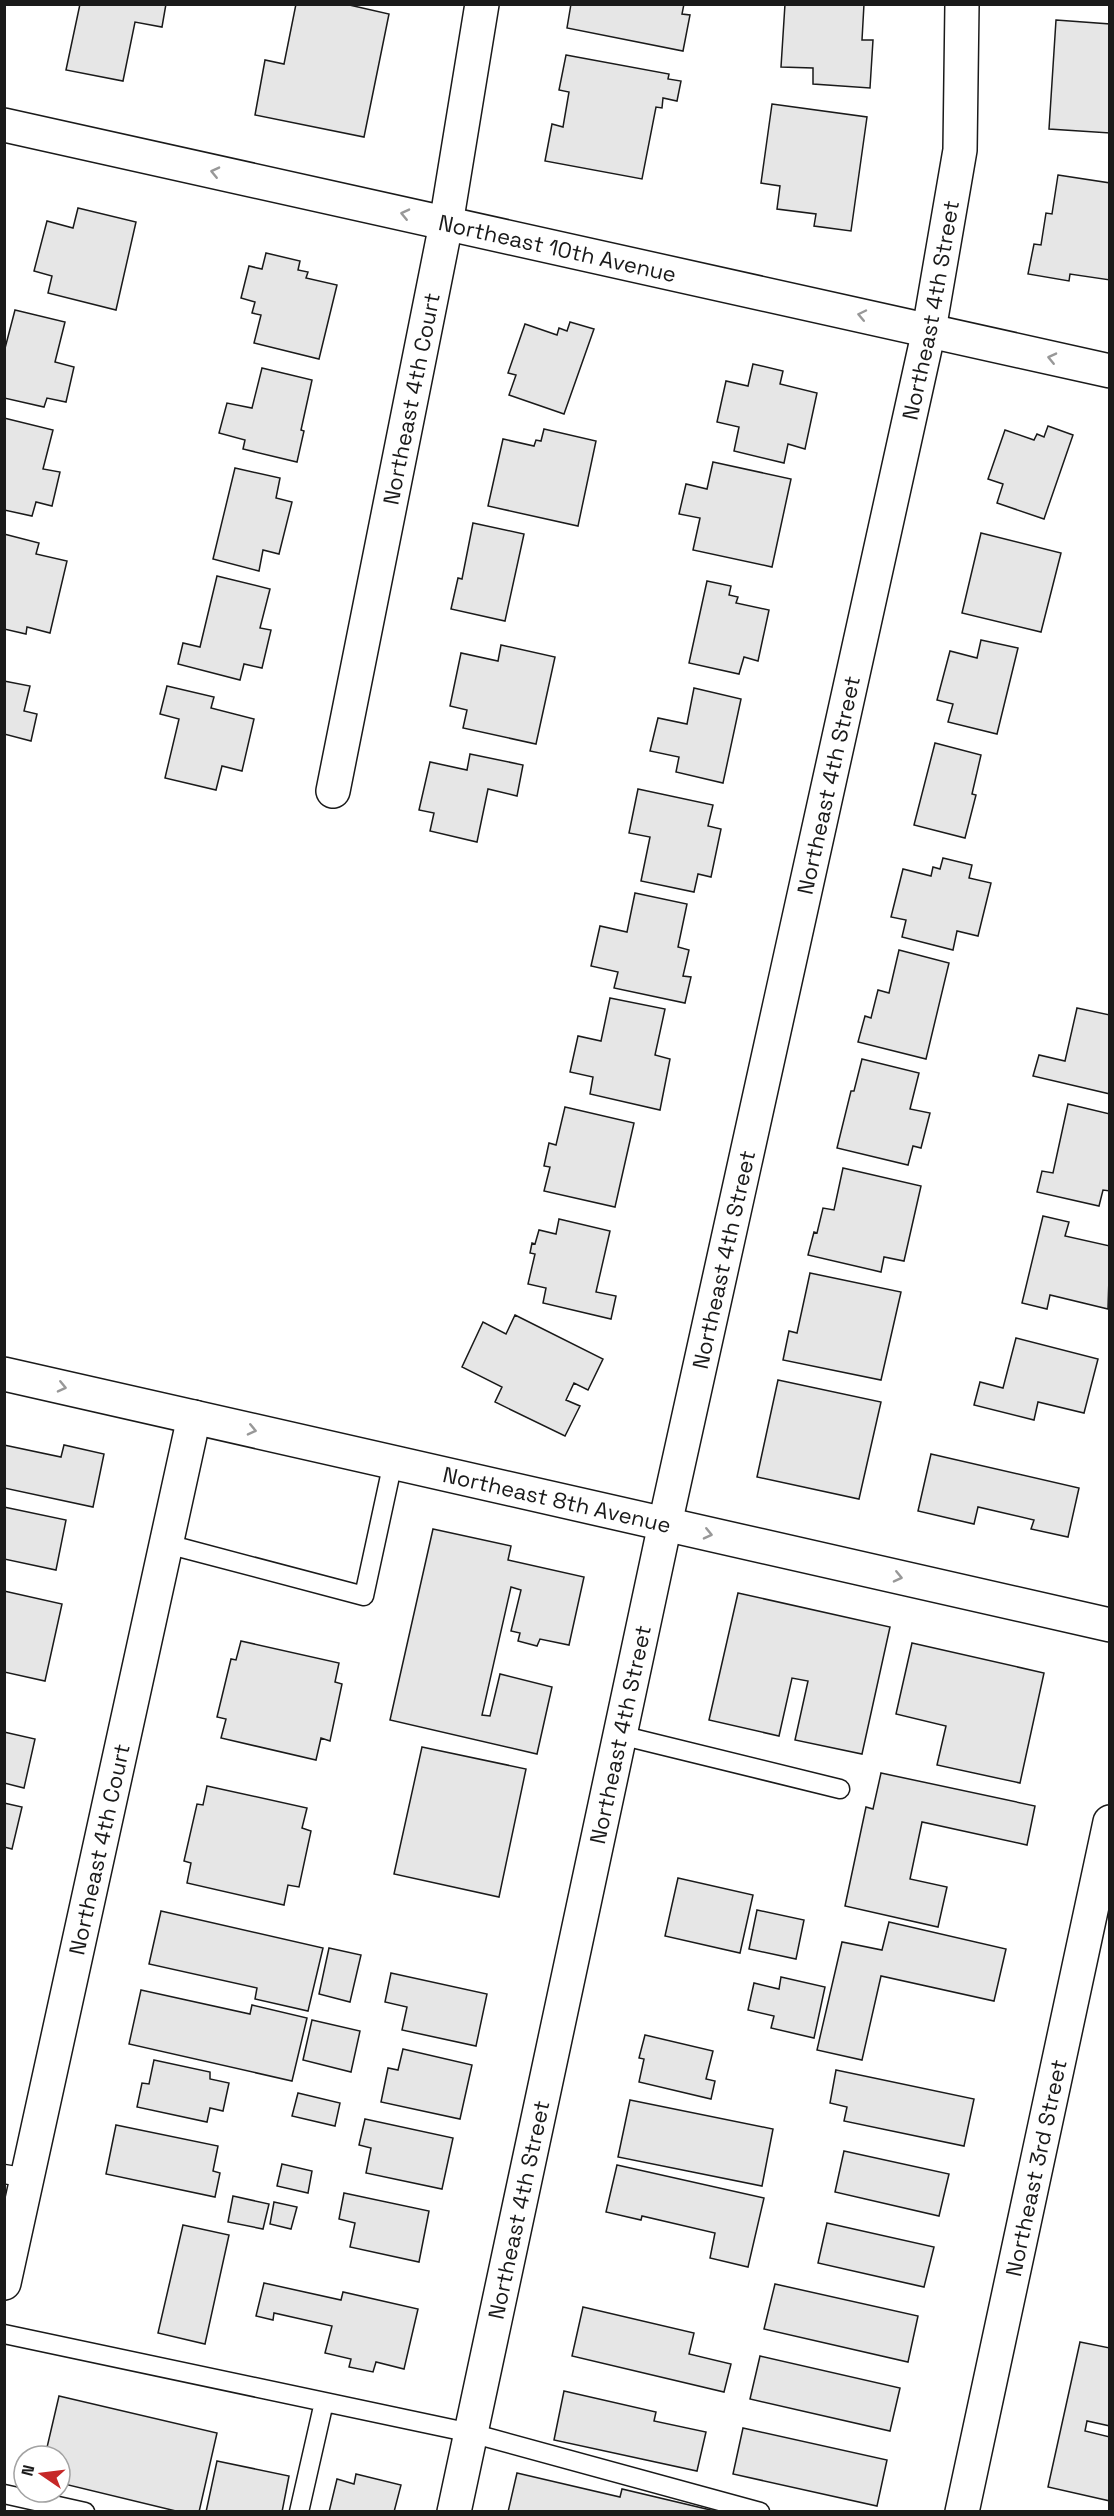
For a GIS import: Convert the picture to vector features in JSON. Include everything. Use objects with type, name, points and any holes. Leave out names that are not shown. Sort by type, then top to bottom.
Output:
[{"type":"street","name":"Northeast 4th Court","points":[[333,791],[446,224],[482,4]]},
{"type":"street","name":"Northeast 4th Street","points":[[454,2511],[665,1524],[929,330],[960,150],[962,4]]},
{"type":"street","name":"Northeast 10th Avenue","points":[[4,125],[1110,371]]},
{"type":"street","name":"Northeast 8th Avenue","points":[[4,1374],[1110,1625]]},
{"type":"street","name":"Northeast 4th Court","points":[[4,2283],[16,2176],[167,1544],[194,1417]]},
{"type":"street","name":"Northeast 3rd Street","points":[[962,2511],[1110,1822]]},
{"type":"lane","points":[[167,1544],[364,1596],[393,1462]]},
{"type":"lane","points":[[620,1735],[840,1789]]},
{"type":"lane","points":[[4,2334],[471,2433],[760,2511]]},
{"type":"lane","points":[[299,2511],[324,2402]]},
{"type":"lane","points":[[4,2494],[85,2511]]},
{"type":"building","points":[[80,4],[166,4],[162,27],[135,22],[123,81],[66,70]]},
{"type":"building","points":[[296,4],[345,4],[389,14],[364,137],[255,115],[265,60],[284,64]]},
{"type":"building","points":[[571,4],[684,4],[682,14],[690,15],[683,51],[567,28]]},
{"type":"building","points":[[785,4],[864,4],[862,40],[873,40],[870,88],[813,84],[813,68],[781,67]]},
{"type":"building","points":[[1056,20],[1110,24],[1110,133],[1049,129]]},
{"type":"building","points":[[566,55],[669,74],[668,79],[681,81],[677,101],[663,98],[662,108],[656,107],[642,179],[545,161],[552,124],[563,127],[569,92],[559,90]]},
{"type":"building","points":[[772,104],[867,117],[851,231],[814,226],[816,214],[777,209],[780,186],[761,183]]},
{"type":"building","points":[[1058,175],[1110,183],[1110,280],[1070,274],[1069,281],[1028,274],[1034,244],[1041,245],[1046,213],[1052,214]]},
{"type":"building","points":[[78,208],[136,222],[116,310],[48,293],[52,276],[34,271],[47,221],[73,228]]},
{"type":"building","points":[[266,253],[300,261],[298,270],[308,272],[306,278],[337,285],[319,359],[254,343],[261,315],[252,313],[255,302],[241,298],[249,266],[262,269]]},
{"type":"building","points":[[15,310],[65,322],[55,362],[74,367],[66,402],[47,398],[44,407],[4,398],[4,352]]},
{"type":"building","points":[[570,322],[594,329],[564,414],[509,395],[516,375],[508,373],[525,324],[557,335],[559,328],[567,331]]},
{"type":"building","points":[[753,364],[783,371],[780,384],[817,393],[805,449],[788,444],[784,463],[734,451],[739,427],[717,422],[726,381],[748,386]]},
{"type":"building","points":[[262,368],[312,380],[301,430],[304,431],[297,462],[243,449],[245,440],[219,433],[227,403],[252,408]]},
{"type":"building","points":[[4,418],[53,430],[43,469],[60,472],[52,506],[36,502],[32,516],[4,510]]},
{"type":"building","points":[[1048,426],[1073,435],[1044,519],[997,503],[1003,484],[988,479],[1005,430],[1034,440],[1037,434],[1044,437]]},
{"type":"building","points":[[544,429],[596,441],[578,526],[488,506],[503,439],[534,446],[536,440],[541,441]]},
{"type":"building","points":[[713,462],[791,479],[772,567],[693,550],[700,518],[679,514],[686,484],[707,489]]},
{"type":"building","points":[[235,468],[280,478],[276,498],[292,502],[279,554],[263,550],[259,571],[213,559]]},
{"type":"building","points":[[473,523],[524,534],[505,621],[451,609],[458,578],[462,579]]},
{"type":"building","points":[[981,533],[1061,553],[1041,632],[962,613]]},
{"type":"building","points":[[4,534],[39,543],[36,554],[67,561],[50,633],[27,627],[26,634],[4,629]]},
{"type":"building","points":[[217,576],[270,589],[260,628],[271,630],[262,668],[244,664],[240,680],[178,664],[183,643],[200,647]]},
{"type":"building","points":[[707,581],[731,586],[729,595],[738,597],[736,603],[769,610],[758,661],[744,657],[739,674],[689,663]]},
{"type":"building","points":[[981,640],[1018,648],[997,734],[948,722],[953,704],[937,700],[950,651],[977,658]]},
{"type":"building","points":[[501,645],[555,657],[536,744],[463,728],[467,710],[450,706],[461,653],[498,661]]},
{"type":"building","points":[[4,681],[30,686],[24,711],[37,714],[31,741],[4,734]]},
{"type":"building","points":[[167,686],[214,697],[211,708],[254,719],[242,771],[222,766],[216,790],[165,778],[179,719],[160,714]]},
{"type":"building","points":[[694,688],[741,699],[723,783],[676,772],[679,757],[650,751],[658,718],[687,724]]},
{"type":"building","points":[[935,743],[981,755],[972,794],[976,795],[965,838],[914,825]]},
{"type":"building","points":[[470,754],[523,765],[517,796],[488,789],[477,842],[430,831],[434,813],[419,810],[430,762],[467,770]]},
{"type":"building","points":[[638,789],[713,805],[708,826],[721,829],[711,877],[698,874],[694,892],[641,881],[650,837],[629,833]]},
{"type":"building","points":[[943,858],[972,865],[969,878],[991,883],[978,936],[957,931],[953,950],[902,937],[906,920],[891,917],[903,869],[931,876],[933,867],[940,869]]},
{"type":"building","points":[[635,893],[687,904],[678,947],[689,950],[683,976],[691,977],[685,1003],[614,988],[618,972],[591,966],[600,926],[627,932]]},
{"type":"building","points":[[899,950],[949,963],[926,1059],[858,1042],[865,1016],[871,1018],[878,990],[889,993]]},
{"type":"building","points":[[610,998],[665,1009],[655,1055],[670,1059],[660,1110],[590,1094],[593,1077],[570,1072],[578,1036],[601,1041]]},
{"type":"building","points":[[1077,1008],[1110,1015],[1110,1094],[1033,1076],[1039,1055],[1065,1061]]},
{"type":"building","points":[[862,1059],[919,1073],[910,1109],[930,1113],[921,1148],[913,1146],[908,1165],[837,1148],[851,1091],[854,1091]]},
{"type":"building","points":[[1068,1104],[1110,1114],[1110,1191],[1103,1190],[1099,1206],[1037,1192],[1042,1171],[1053,1173]]},
{"type":"building","points":[[565,1107],[634,1123],[615,1207],[544,1191],[550,1167],[544,1166],[549,1143],[556,1145]]},
{"type":"building","points":[[843,1168],[921,1186],[904,1261],[884,1257],[881,1272],[808,1255],[814,1232],[817,1233],[823,1208],[834,1210]]},
{"type":"building","points":[[1043,1216],[1069,1222],[1065,1236],[1110,1246],[1108,1309],[1050,1295],[1047,1309],[1022,1303]]},
{"type":"building","points":[[559,1219],[610,1231],[596,1292],[616,1296],[611,1319],[543,1303],[546,1288],[528,1284],[535,1254],[530,1253],[532,1243],[535,1244],[539,1230],[556,1234]]},
{"type":"building","points":[[810,1273],[901,1292],[881,1380],[783,1360],[789,1331],[797,1333]]},
{"type":"building","points":[[515,1315],[603,1359],[588,1390],[574,1383],[566,1400],[580,1406],[565,1436],[495,1402],[502,1387],[462,1367],[483,1322],[506,1334]]},
{"type":"building","points":[[1016,1338],[1098,1359],[1084,1413],[1038,1402],[1034,1420],[974,1405],[980,1382],[1003,1388]]},
{"type":"building","points":[[778,1380],[881,1402],[859,1499],[757,1477]]},
{"type":"building","points":[[4,1445],[61,1457],[64,1445],[104,1454],[93,1507],[4,1488]]},
{"type":"building","points":[[931,1454],[1079,1488],[1068,1537],[1031,1529],[1034,1520],[978,1507],[974,1524],[918,1511]]},
{"type":"building","points":[[4,1507],[66,1520],[56,1570],[4,1559]]},
{"type":"building","points":[[433,1529],[511,1546],[508,1560],[584,1577],[569,1645],[540,1639],[537,1646],[518,1641],[520,1633],[511,1631],[521,1590],[511,1587],[482,1715],[490,1716],[500,1674],[552,1687],[537,1754],[390,1720]]},
{"type":"building","points":[[4,1591],[62,1604],[45,1681],[4,1672]]},
{"type":"building","points":[[738,1593],[890,1627],[862,1754],[795,1740],[808,1681],[792,1678],[779,1736],[709,1720]]},
{"type":"building","points":[[241,1641],[339,1663],[335,1682],[342,1684],[330,1741],[321,1738],[316,1760],[221,1738],[226,1719],[217,1717],[231,1659],[236,1660]]},
{"type":"building","points":[[912,1643],[1044,1673],[1020,1783],[937,1765],[946,1726],[896,1714]]},
{"type":"building","points":[[4,1732],[35,1739],[24,1788],[4,1783]]},
{"type":"building","points":[[422,1747],[526,1769],[499,1897],[394,1874]]},
{"type":"building","points":[[881,1773],[1035,1806],[1027,1845],[922,1822],[910,1879],[947,1887],[938,1927],[845,1906],[866,1807],[873,1809]]},
{"type":"building","points":[[207,1786],[307,1808],[302,1828],[311,1831],[299,1887],[288,1885],[284,1905],[187,1883],[191,1863],[184,1861],[197,1804],[203,1805]]},
{"type":"building","points":[[4,1803],[22,1807],[12,1849],[4,1847]]},
{"type":"building","points":[[678,1878],[753,1895],[740,1953],[665,1936]]},
{"type":"building","points":[[757,1910],[804,1920],[796,1959],[749,1949]]},
{"type":"building","points":[[161,1911],[323,1948],[308,2011],[255,1999],[257,1988],[149,1964]]},
{"type":"building","points":[[889,1922],[1006,1949],[994,2001],[881,1976],[862,2060],[817,2050],[842,1942],[882,1950]]},
{"type":"building","points":[[329,1948],[361,1955],[350,2002],[319,1994]]},
{"type":"building","points":[[391,1973],[487,1994],[476,2046],[402,2030],[407,2007],[385,2002]]},
{"type":"building","points":[[781,1977],[825,1987],[814,2038],[771,2028],[774,2016],[748,2010],[754,1983],[779,1989]]},
{"type":"building","points":[[141,1990],[250,2014],[252,2005],[307,2018],[292,2081],[129,2044]]},
{"type":"building","points":[[312,2020],[360,2031],[351,2072],[303,2060]]},
{"type":"building","points":[[645,2035],[713,2051],[706,2079],[715,2081],[711,2099],[639,2082],[644,2059],[639,2058]]},
{"type":"building","points":[[403,2049],[472,2065],[460,2119],[381,2102],[388,2068],[398,2070]]},
{"type":"building","points":[[154,2060],[210,2072],[210,2079],[229,2083],[223,2111],[210,2108],[207,2122],[137,2107],[142,2083],[149,2084]]},
{"type":"building","points":[[836,2070],[974,2099],[964,2146],[844,2121],[847,2107],[830,2103]]},
{"type":"building","points":[[298,2093],[340,2103],[335,2126],[292,2116]]},
{"type":"building","points":[[630,2100],[773,2129],[762,2186],[618,2157]]},
{"type":"building","points":[[365,2119],[453,2138],[442,2189],[366,2173],[371,2148],[359,2145]]},
{"type":"building","points":[[116,2125],[218,2146],[213,2171],[220,2173],[215,2197],[106,2174]]},
{"type":"building","points":[[844,2151],[949,2174],[939,2216],[835,2192]]},
{"type":"building","points":[[282,2164],[312,2171],[308,2193],[277,2186]]},
{"type":"building","points":[[617,2165],[764,2198],[748,2267],[710,2258],[715,2233],[642,2216],[641,2220],[606,2212]]},
{"type":"building","points":[[344,2193],[429,2211],[419,2262],[350,2247],[355,2223],[339,2219]]},
{"type":"building","points":[[233,2196],[269,2204],[263,2229],[228,2222]]},
{"type":"building","points":[[274,2202],[297,2207],[291,2229],[270,2224]]},
{"type":"building","points":[[827,2223],[934,2247],[924,2287],[818,2263]]},
{"type":"building","points":[[183,2225],[229,2235],[205,2344],[158,2333]]},
{"type":"building","points":[[264,2283],[341,2300],[343,2292],[418,2309],[404,2369],[376,2362],[373,2372],[349,2367],[351,2359],[325,2353],[332,2326],[274,2313],[273,2320],[256,2316]]},
{"type":"building","points":[[775,2284],[918,2316],[908,2362],[764,2329]]},
{"type":"building","points":[[583,2307],[694,2333],[689,2354],[731,2364],[724,2392],[572,2356]]},
{"type":"building","points":[[1080,2342],[1110,2348],[1110,2426],[1087,2421],[1085,2431],[1110,2437],[1110,2501],[1048,2487]]},
{"type":"building","points":[[760,2356],[900,2388],[890,2431],[750,2399]]},
{"type":"building","points":[[564,2391],[656,2412],[654,2421],[706,2432],[697,2471],[554,2440]]},
{"type":"building","points":[[59,2396],[217,2433],[199,2512],[180,2512],[72,2486],[72,2444],[48,2444]]},
{"type":"building","points":[[743,2428],[887,2460],[877,2506],[733,2474]]},
{"type":"building","points":[[217,2461],[289,2476],[282,2512],[206,2512]]},
{"type":"building","points":[[517,2473],[620,2497],[622,2489],[719,2512],[508,2512]]},
{"type":"building","points":[[356,2474],[401,2485],[394,2512],[329,2512],[337,2479],[354,2484]]}]
